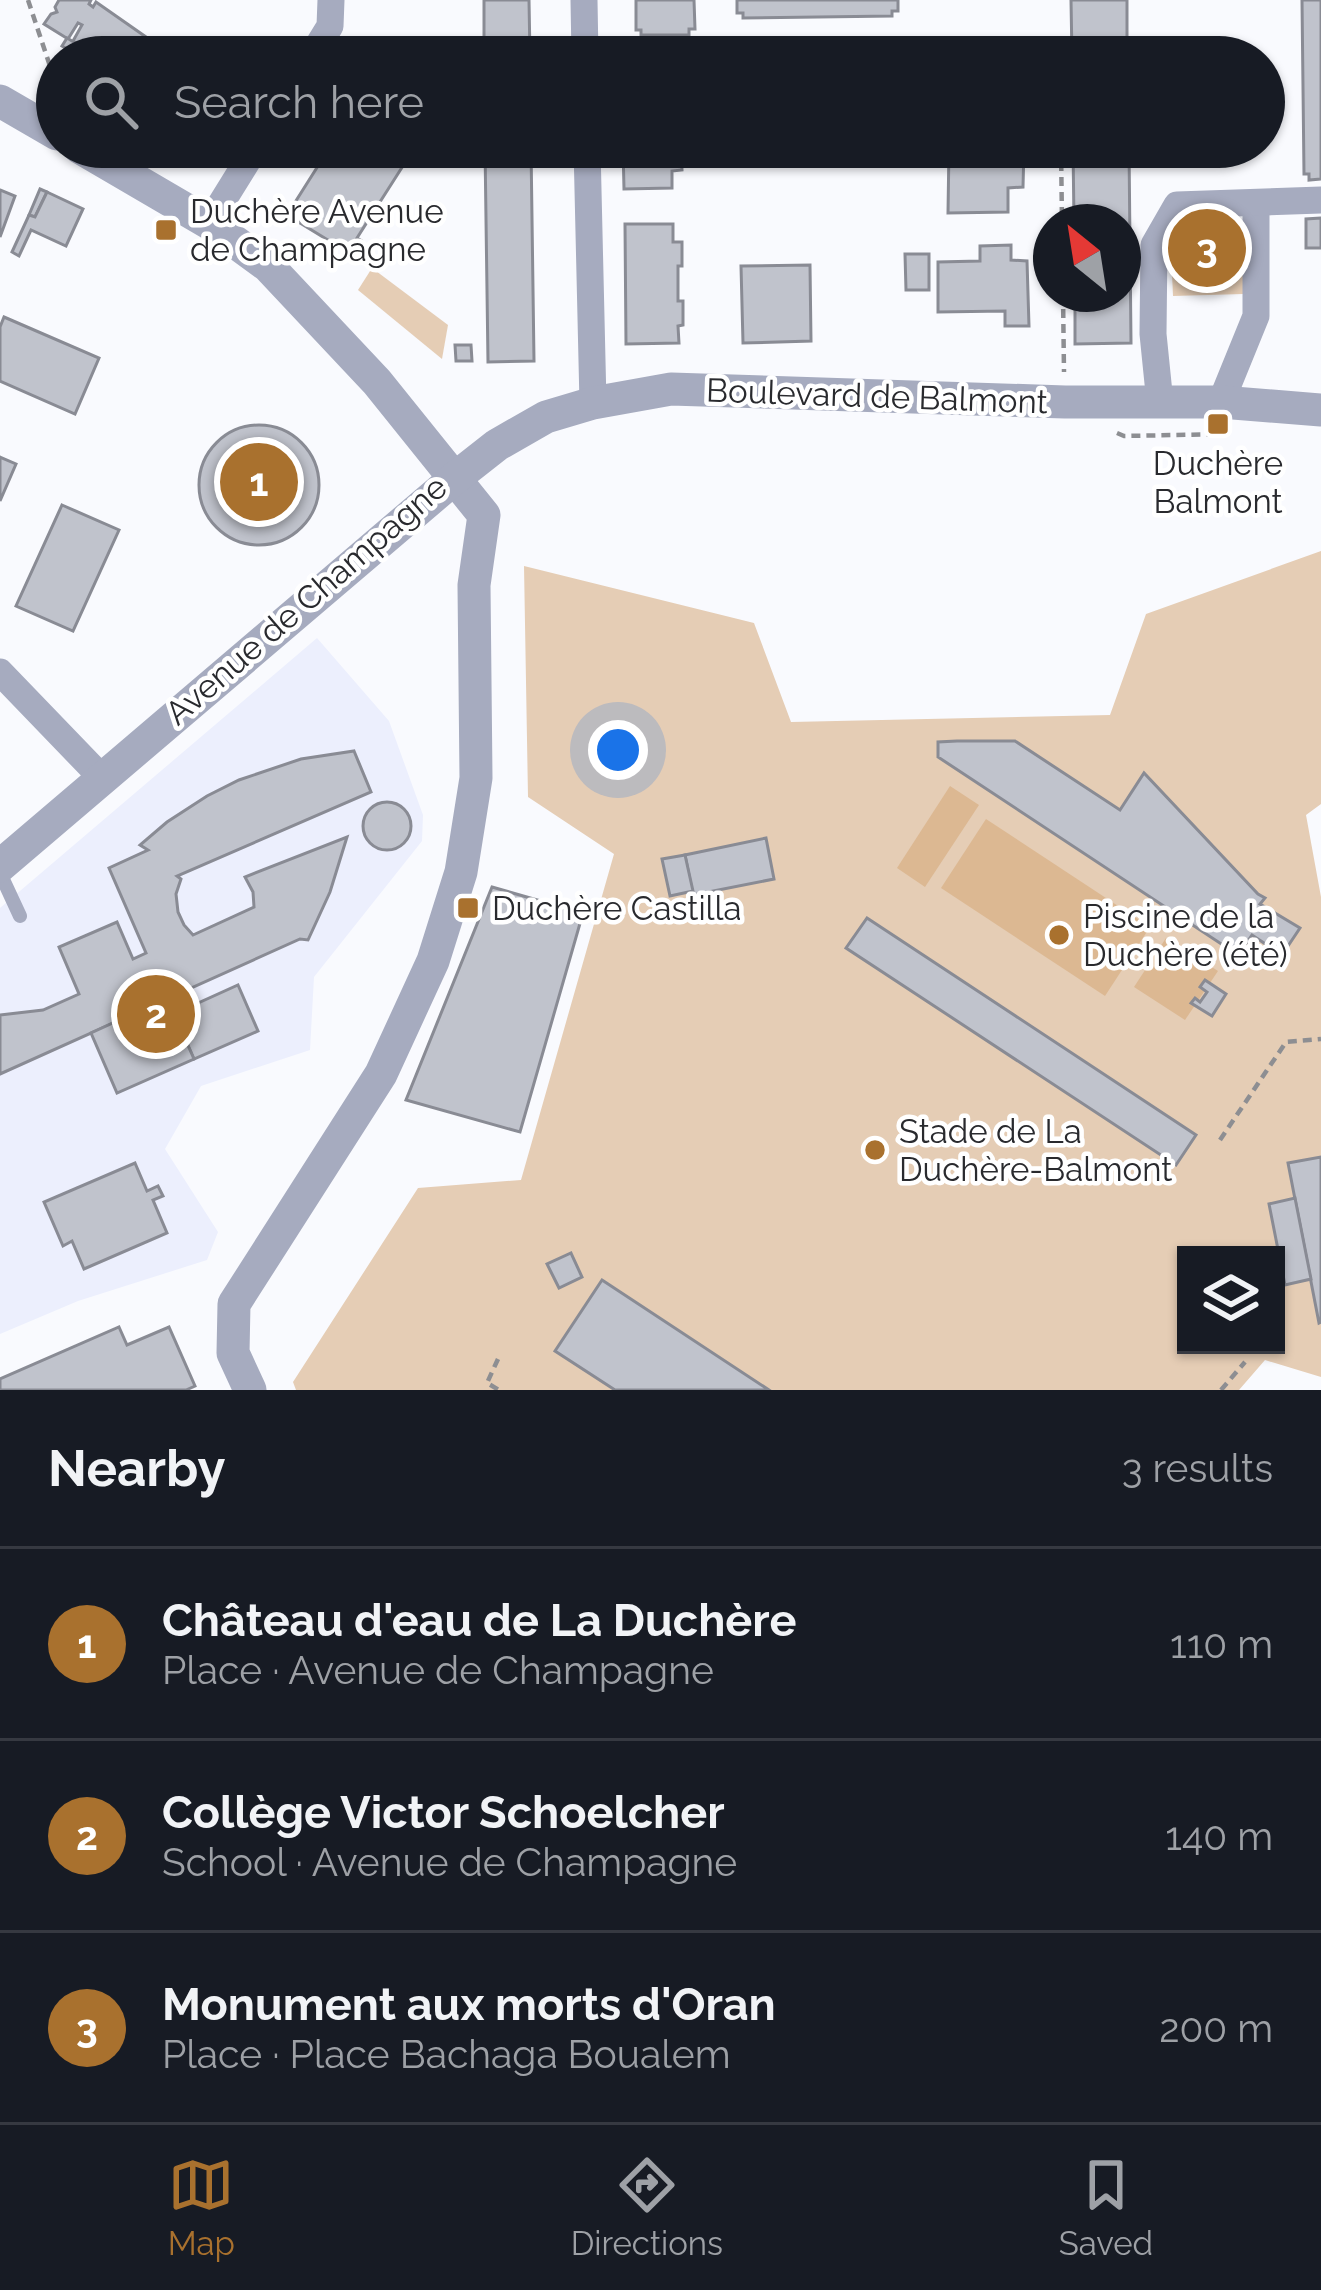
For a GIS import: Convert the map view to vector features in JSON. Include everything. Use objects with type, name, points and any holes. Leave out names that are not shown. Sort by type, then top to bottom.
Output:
[{"type":"street","points":[[324,36],[330,26],[331,0]]},
{"type":"street","points":[[584,0],[585,36]]},
{"type":"street","points":[[0,101],[36,122]]},
{"type":"street","name":"Avenue de Champagne","points":[[0,870],[455,478],[377,382],[268,266],[209,223],[115,168]]},
{"type":"street","points":[[209,223],[243,168]]},
{"type":"street","points":[[587,168],[592,404]]},
{"type":"street","points":[[1160,403],[1153,334],[1154,245],[1177,205],[1321,200]]},
{"type":"street","points":[[1221,402],[1256,316],[1256,203]]},
{"type":"street","name":"Boulevard de Balmont","points":[[455,478],[546,418],[671,389],[1221,402],[1321,410]]},
{"type":"street","points":[[250,1390],[233,1354],[234,1304],[381,1074],[433,961],[461,872],[476,778],[474,585],[484,515],[455,478]]},
{"type":"street","points":[[0,672],[103,779]]},
{"type":"lane","points":[[0,870],[20,916]]},
{"type":"path","points":[[28,0],[40,36]]},
{"type":"path","points":[[1061,168],[1062,204]]},
{"type":"path","points":[[1063,312],[1064,375]]},
{"type":"path","points":[[1220,1141],[1286,1042],[1321,1039]]},
{"type":"path","points":[[498,1359],[487,1383],[499,1390]]},
{"type":"path","points":[[1221,1390],[1245,1362]]},
{"type":"shaded area","points":[[1217,216],[1240,241],[1243,294],[1173,296],[1172,252],[1178,231],[1199,218]]},
{"type":"shaded area","points":[[372,268],[448,325],[442,359],[358,290]]},
{"type":"shaded area","points":[[1321,551],[1321,804],[1306,815],[1321,897],[1321,1377],[1265,1360],[1239,1390],[296,1390],[293,1382],[418,1188],[521,1180],[614,854],[528,797],[524,566],[754,623],[791,722],[1110,715],[1146,614]]},
{"type":"shaded area","points":[[317,638],[389,721],[423,815],[422,841],[314,977],[310,1050],[201,1086],[165,1149],[218,1232],[207,1260],[78,1301],[0,1334],[0,908]]},
{"type":"shaded area","points":[[950,786],[979,805],[925,887],[897,868]]},
{"type":"shaded area","points":[[986,819],[1150,927],[1105,996],[941,888]]},
{"type":"shaded area","points":[[1166,938],[1218,971],[1185,1020],[1134,987]]},
{"type":"building","points":[[59,0],[91,0],[93,7],[96,2],[145,36],[76,36],[82,25],[78,23],[70,36],[63,36],[44,24],[57,12]]},
{"type":"building","points":[[484,0],[529,0],[530,36],[484,36]]},
{"type":"building","points":[[636,0],[694,0],[695,29],[689,29],[689,35],[641,35],[636,30]]},
{"type":"building","points":[[737,0],[898,0],[898,11],[892,11],[892,16],[743,18],[743,13],[737,13]]},
{"type":"building","points":[[1071,0],[1127,0],[1127,36],[1072,36]]},
{"type":"building","points":[[1302,0],[1321,0],[1321,179],[1309,180],[1309,174],[1304,174]]},
{"type":"building","points":[[317,168],[402,168],[357,238],[362,241],[354,256],[287,215]]},
{"type":"building","points":[[485,168],[531,168],[534,361],[488,362]]},
{"type":"building","points":[[624,168],[682,168],[672,171],[672,188],[624,189]]},
{"type":"building","points":[[949,168],[1023,168],[1023,187],[1008,188],[1008,212],[948,213]]},
{"type":"building","points":[[1073,168],[1129,168],[1130,204],[1074,204]]},
{"type":"building","points":[[40,189],[47,192],[35,217],[29,215]]},
{"type":"building","points":[[0,190],[15,196],[0,237]]},
{"type":"building","points":[[47,192],[83,209],[66,246],[31,230],[19,256],[12,252],[29,215],[35,217]]},
{"type":"building","points":[[1321,218],[1321,248],[1306,248],[1306,219]]},
{"type":"building","points":[[625,224],[673,224],[673,242],[682,242],[679,343],[626,344]]},
{"type":"building","points":[[1011,245],[1011,260],[1027,261],[1029,326],[1005,326],[1005,311],[938,312],[938,262],[980,261],[980,246]]},
{"type":"building","points":[[905,254],[929,254],[929,290],[906,290]]},
{"type":"building","points":[[810,265],[811,341],[743,343],[741,266]]},
{"type":"building","points":[[1075,312],[1131,312],[1131,343],[1075,344]]},
{"type":"building","points":[[4,317],[99,358],[75,414],[0,381]]},
{"type":"building","points":[[455,345],[471,345],[472,361],[456,361]]},
{"type":"building","points":[[259,425],[282,429],[302,442],[315,462],[319,485],[315,508],[302,528],[282,541],[259,545],[236,541],[216,528],[203,508],[199,485],[203,462],[216,442],[236,429]]},
{"type":"building","points":[[0,457],[16,464],[0,501]]},
{"type":"building","points":[[62,505],[119,530],[73,631],[16,606]]},
{"type":"building","points":[[1015,741],[1120,810],[1144,773],[1265,898],[1260,904],[1300,928],[1282,955],[1252,935],[1238,955],[938,757],[938,742]]},
{"type":"building","points":[[354,751],[371,792],[177,876],[181,879],[176,894],[178,912],[193,935],[254,907],[245,877],[347,837],[308,940],[300,939],[0,1074],[0,1015],[43,1010],[79,994],[59,947],[117,922],[133,959],[146,953],[109,868],[148,850],[140,845],[167,822],[239,780],[301,759]]},
{"type":"building","points":[[387,802],[404,809],[411,826],[404,843],[387,850],[370,843],[363,826],[370,809]]},
{"type":"building","points":[[766,838],[774,879],[693,895],[685,855]]},
{"type":"building","points":[[685,855],[693,891],[670,896],[662,859]]},
{"type":"building","points":[[492,887],[583,913],[520,1132],[406,1100]]},
{"type":"building","points":[[867,918],[1196,1135],[1176,1165],[846,948]]},
{"type":"building","points":[[1205,980],[1226,994],[1212,1016],[1191,1003],[1195,998],[1200,1002],[1207,992],[1200,987]]},
{"type":"building","points":[[238,985],[258,1031],[194,1059],[174,1014]]},
{"type":"building","points":[[167,998],[194,1059],[117,1093],[91,1033]]},
{"type":"building","points":[[1321,1157],[1321,1322],[1319,1323],[1288,1163]]},
{"type":"building","points":[[135,1163],[147,1191],[158,1186],[163,1196],[153,1200],[167,1233],[84,1269],[72,1241],[63,1246],[44,1202]]},
{"type":"building","points":[[1295,1198],[1311,1279],[1285,1285],[1285,1246],[1277,1246],[1269,1204]]},
{"type":"building","points":[[571,1253],[582,1277],[559,1288],[547,1264]]},
{"type":"building","points":[[602,1280],[769,1390],[615,1390],[555,1351]]},
{"type":"building","points":[[119,1327],[127,1345],[169,1327],[195,1386],[186,1390],[0,1390],[0,1379]]},
{"type":"place","name":"Duchère Avenue de Champagne","points":[[166,230]]},
{"type":"place","name":"Monument aux morts d'Oran","points":[[1207,248]]},
{"type":"place","name":"Duchère Balmont","points":[[1218,424]]},
{"type":"place","name":"Château d'eau de La Duchère","points":[[259,482]]},
{"type":"place","name":"Duchère Castilla","points":[[468,908]]},
{"type":"place","name":"Piscine de la Duchère (été)","points":[[1059,935]]},
{"type":"place","name":"Collège Victor Schoelcher","points":[[156,1014]]},
{"type":"place","name":"Stade de La Duchère-Balmont","points":[[875,1150]]}]
